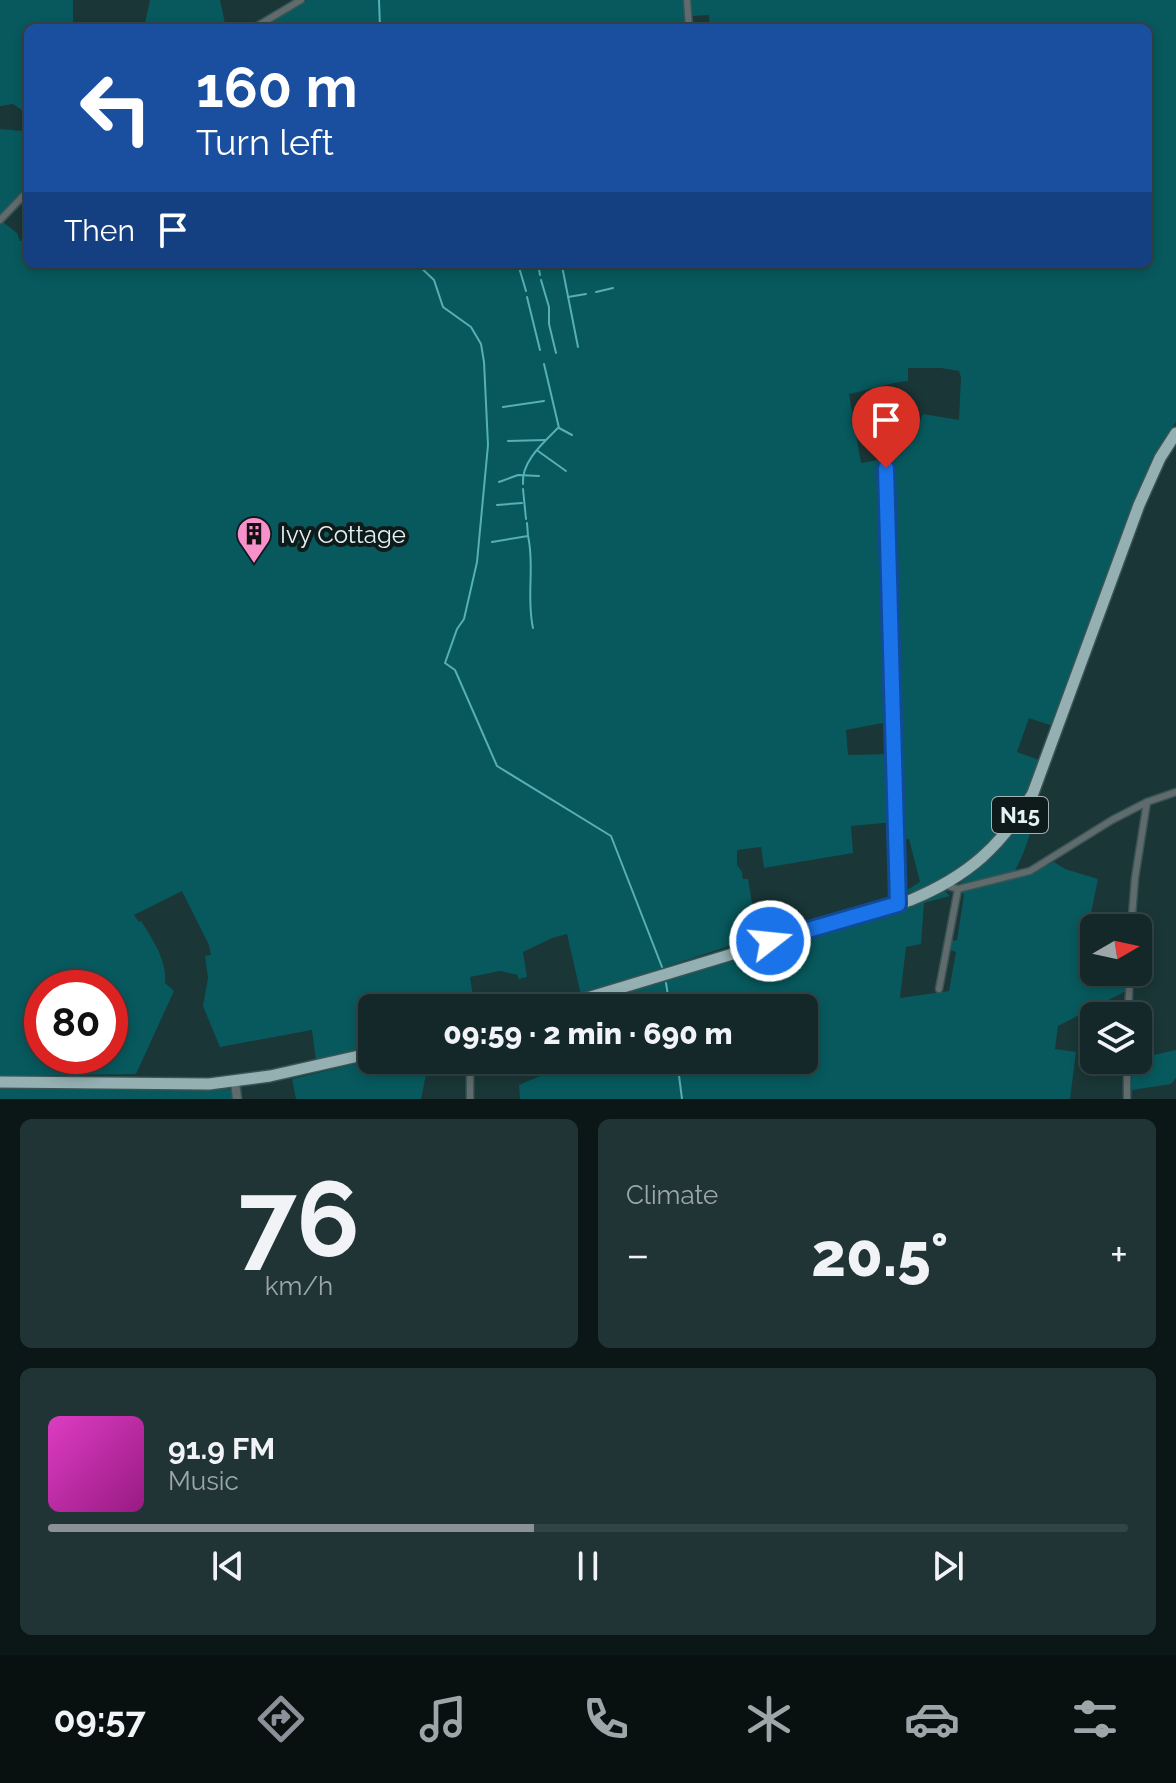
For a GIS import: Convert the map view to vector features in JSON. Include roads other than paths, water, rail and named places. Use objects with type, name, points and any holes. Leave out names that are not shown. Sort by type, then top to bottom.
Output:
[{"type":"highway","name":"N15","points":[[599,994],[898,904],[964,873],[1000,841],[1017,821],[1033,793],[1139,505],[1160,458],[1176,433]]},
{"type":"highway","points":[[0,1082],[179,1085],[235,1082],[358,1056]]},
{"type":"street","points":[[261,24],[301,0]]},
{"type":"street","points":[[687,0],[689,24]]},
{"type":"street","points":[[0,220],[24,195]]},
{"type":"street","points":[[886,468],[898,904]]},
{"type":"street","points":[[944,885],[958,889],[1030,871],[1112,820],[1147,802],[1176,792]]},
{"type":"street","points":[[1132,914],[1147,802]]},
{"type":"street","points":[[939,989],[958,889]]},
{"type":"street","points":[[470,1074],[470,1099]]},
{"type":"street","points":[[1127,1074],[1127,1099]]},
{"type":"street","points":[[235,1082],[237,1099]]},
{"type":"waterway","points":[[379,0],[380,24]]},
{"type":"waterway","points":[[421,268],[434,280],[443,307],[471,327],[481,344],[484,362],[488,445],[477,562],[464,619],[457,629],[445,663],[455,670],[497,766],[611,836],[662,967]]},
{"type":"waterway","points":[[519,268],[526,291]]},
{"type":"waterway","points":[[539,268],[540,275]]},
{"type":"waterway","points":[[562,268],[578,347]]},
{"type":"waterway","points":[[541,280],[549,307],[549,324],[556,353]]},
{"type":"waterway","points":[[596,292],[613,288]]},
{"type":"waterway","points":[[568,297],[586,294]]},
{"type":"waterway","points":[[527,297],[540,350]]},
{"type":"waterway","points":[[544,364],[559,428],[572,435]]},
{"type":"waterway","points":[[503,407],[544,401]]},
{"type":"waterway","points":[[523,484],[529,461],[558,428]]},
{"type":"waterway","points":[[508,441],[545,440]]},
{"type":"waterway","points":[[538,451],[566,471]]},
{"type":"waterway","points":[[499,482],[518,475],[539,476]]},
{"type":"waterway","points":[[523,489],[526,519]]},
{"type":"waterway","points":[[497,505],[522,503]]},
{"type":"waterway","points":[[492,542],[528,536],[527,523]]},
{"type":"waterway","points":[[528,536],[533,628]]},
{"type":"waterway","points":[[666,983],[668,994]]},
{"type":"waterway","points":[[679,1074],[682,1099]]},
{"type":"place","name":"Ivy Cottage","points":[[254,565]]}]
